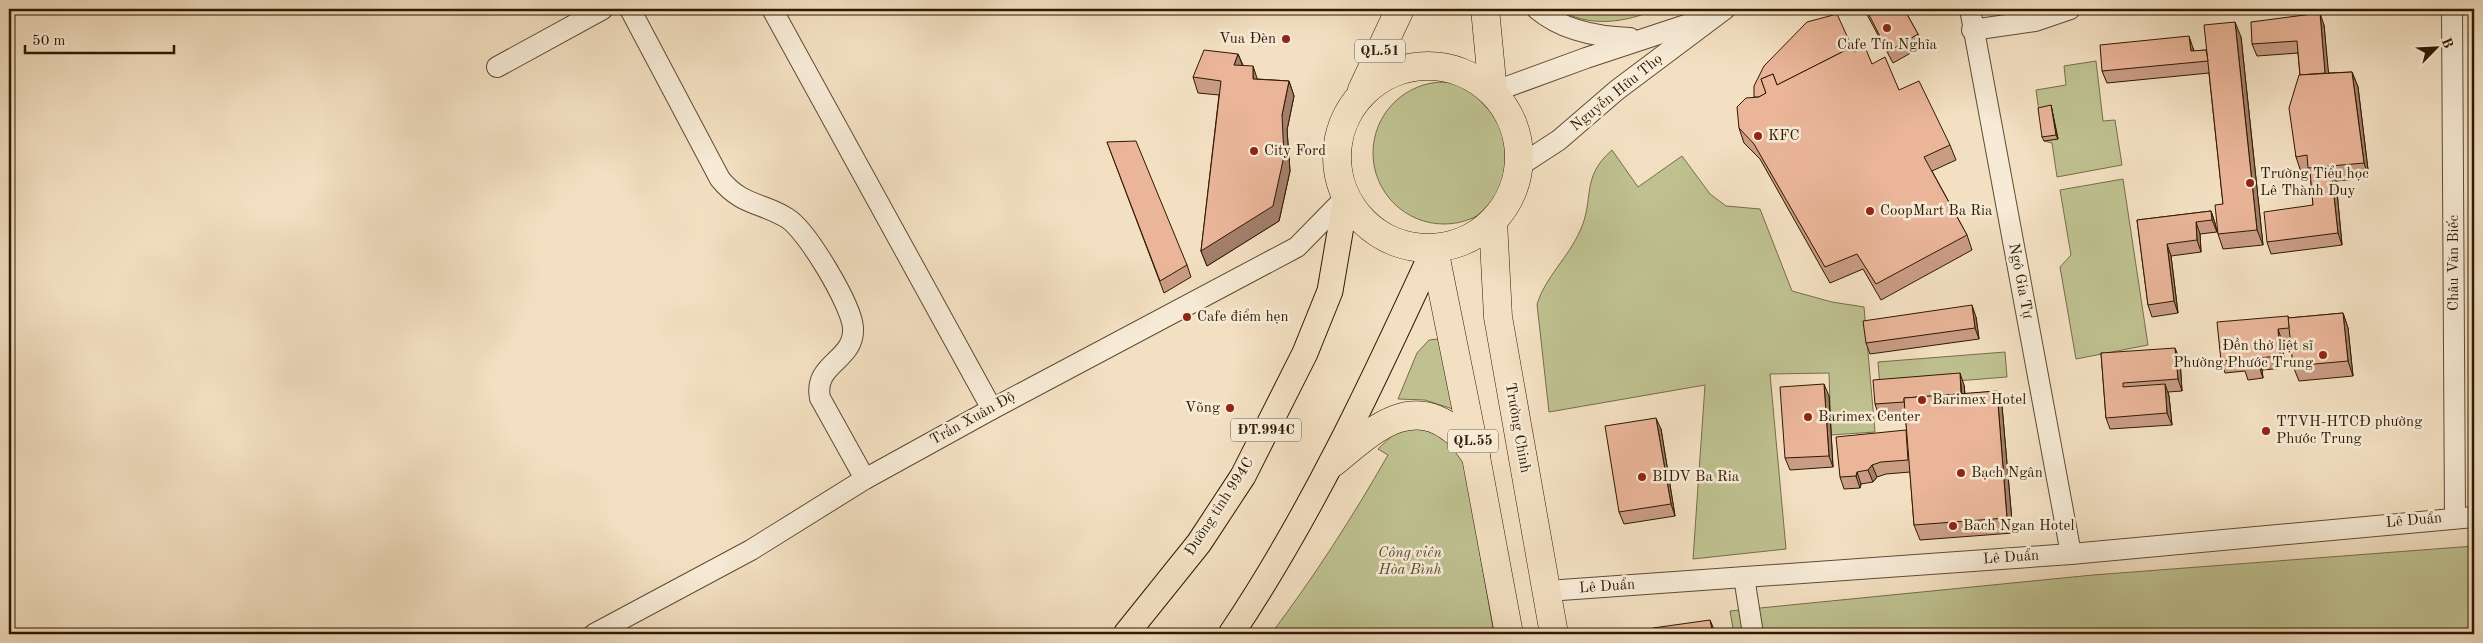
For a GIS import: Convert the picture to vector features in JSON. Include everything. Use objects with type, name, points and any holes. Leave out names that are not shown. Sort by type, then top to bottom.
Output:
[{"type":"highway","name":"QL.51","points":[[1360,94],[1400,9]]},
{"type":"highway","points":[[1485,9],[1492,92]]},
{"type":"highway","points":[[1426,65],[1444,66],[1462,72],[1479,80],[1492,92],[1505,108],[1514,126],[1519,166],[1514,186],[1506,205],[1493,221],[1476,235],[1455,244],[1434,249],[1412,247],[1392,241],[1373,230],[1357,215],[1346,197],[1338,176],[1337,147],[1339,132],[1347,112],[1360,94],[1390,72],[1426,65]]},
{"type":"highway","name":"Trường Chinh","points":[[1493,221],[1498,316],[1554,634]]},
{"type":"highway","name":"QL.55","points":[[1434,249],[1509,634]]},
{"type":"highway","points":[[1333,463],[1380,425],[1402,416],[1429,417],[1456,432],[1476,457]]},
{"type":"main road","name":"Đường tỉnh 994C","points":[[1126,634],[1200,544],[1247,468],[1305,352],[1330,291],[1346,197]]},
{"type":"main road","points":[[1231,634],[1292,538],[1333,463],[1434,249]]},
{"type":"street","points":[[496,67],[603,9]]},
{"type":"street","points":[[630,9],[720,179],[741,200],[788,219],[798,228],[812,245],[848,310],[853,324],[851,346],[822,375],[818,385],[820,398],[865,479]]},
{"type":"street","points":[[772,9],[992,409]]},
{"type":"street","points":[[1537,9],[1574,30],[1603,37],[1642,38]]},
{"type":"street","name":"Ngô Gia Tự","points":[[1970,9],[1972,30],[2071,554]]},
{"type":"street","points":[[1972,30],[2035,21],[2070,9]]},
{"type":"street","name":"Châu Văn Biếc","points":[[2452,9],[2465,517]]},
{"type":"street","name":"Nguyễn Hữu Thọ","points":[[1492,92],[1718,12]]},
{"type":"street","name":"Nguyễn Hữu Thọ","points":[[1519,166],[1559,140],[1617,90],[1718,12]]},
{"type":"street","name":"Trần Xuân Độ","points":[[594,634],[751,550],[865,479],[1296,247],[1346,197]]},
{"type":"street","name":"Lê Duẩn","points":[[1546,591],[2071,554],[2465,517]]},
{"type":"street","points":[[1744,577],[1753,634]]},
{"type":"green space","points":[[1557,9],[1657,9],[1632,18],[1594,21],[1569,15]]},
{"type":"green space","points":[[2096,61],[2103,121],[2115,120],[2122,165],[2057,177],[2052,143],[2044,141],[2058,139],[2039,112],[2036,90],[2066,85],[2064,66]]},
{"type":"green space","points":[[1444,82],[1458,83],[1471,87],[1484,94],[1494,103],[1503,113],[1510,126],[1514,139],[1514,167],[1510,180],[1503,193],[1494,203],[1484,212],[1471,219],[1458,223],[1444,224],[1430,223],[1417,219],[1404,212],[1394,203],[1385,193],[1378,180],[1374,167],[1373,153],[1374,139],[1378,126],[1385,113],[1394,103],[1404,94],[1417,87],[1430,83]]},
{"type":"green space","points":[[1612,150],[1638,187],[1682,156],[1710,194],[1726,206],[1760,209],[1792,291],[1832,302],[1864,307],[1875,432],[1831,435],[1829,373],[1770,374],[1786,549],[1693,559],[1705,385],[1549,412],[1537,304],[1551,276],[1580,231],[1587,209],[1592,179],[1602,160]]},
{"type":"green space","points":[[2123,179],[2148,345],[2076,359],[2060,267],[2071,255],[2060,190]]},
{"type":"green space","points":[[1438,339],[1443,341],[1459,411],[1425,400],[1398,399],[1417,353],[1429,340]]},
{"type":"green space","points":[[2005,352],[2007,377],[1880,387],[1878,362]]},
{"type":"green space","name":"Công viên Hòa Bình","points":[[1415,420],[1461,443],[1494,634],[1271,634],[1361,502],[1388,455],[1378,449],[1402,426]]},
{"type":"green space","points":[[2474,546],[2474,634],[1734,634],[1730,611],[2093,575]]},
{"type":"building","points":[[1866,9],[1904,9],[1918,34],[1888,52]]},
{"type":"building","points":[[2320,13],[2325,73],[2300,75],[2297,41],[2252,44],[2251,22]]},
{"type":"building","points":[[1837,14],[1852,47],[1777,85],[1773,74],[1761,79],[1766,93],[1759,97],[1754,97],[1754,86],[1764,66],[1807,22]]},
{"type":"building","points":[[2235,22],[2257,230],[2218,234],[2215,205],[2223,204],[2204,25]]},
{"type":"building","points":[[2189,36],[2191,51],[2206,50],[2208,61],[2102,71],[2100,45]]},
{"type":"building","name":"CoopMart Ba Ria","points":[[1852,47],[1854,52],[1865,47],[1872,64],[1885,57],[1899,90],[1919,81],[1950,145],[1924,157],[1967,235],[1876,284],[1857,254],[1825,267],[1754,144],[1739,128],[1737,107],[1746,98],[1759,97],[1766,93],[1761,79],[1773,74],[1777,85]]},
{"type":"building","name":"City Ford","points":[[1204,50],[1238,54],[1234,65],[1253,66],[1253,79],[1289,81],[1282,115],[1284,156],[1273,206],[1201,251],[1221,81],[1193,77]]},
{"type":"building","points":[[2352,72],[2364,163],[2308,168],[2307,155],[2296,157],[2289,108],[2299,75]]},
{"type":"building","points":[[2051,105],[2056,135],[2042,137],[2038,108]]},
{"type":"building","points":[[1136,141],[1187,265],[1160,281],[1107,142]]},
{"type":"building","points":[[2331,169],[2338,233],[2267,242],[2264,212],[2313,205],[2310,171]]},
{"type":"building","points":[[2211,211],[2212,220],[2196,222],[2197,240],[2167,244],[2174,301],[2148,305],[2137,220]]},
{"type":"building","points":[[1972,305],[1975,328],[1866,343],[1863,321]]},
{"type":"building","name":"Đền thờ liệt sĩ Phường Phước Trung","points":[[2343,313],[2348,361],[2293,366],[2288,318]]},
{"type":"building","points":[[2288,316],[2289,328],[2278,329],[2280,356],[2258,358],[2259,366],[2244,368],[2243,359],[2221,361],[2217,322]]},
{"type":"building","points":[[2175,348],[2178,379],[2123,383],[2123,387],[2165,384],[2167,413],[2106,418],[2101,353]]},
{"type":"building","points":[[1960,373],[1961,394],[1904,398],[1904,402],[1875,404],[1873,380]]},
{"type":"building","name":"Barimex Center","points":[[1824,384],[1829,456],[1785,458],[1780,387]]},
{"type":"building","name":"Bạch Ngân","points":[[1997,391],[2007,518],[1914,525],[1904,398]]},
{"type":"building","name":"BIDV Ba Ria","points":[[1656,418],[1671,504],[1619,512],[1605,426]]},
{"type":"building","points":[[1906,430],[1908,460],[1881,462],[1872,465],[1868,470],[1857,472],[1856,476],[1840,477],[1836,437]]},
{"type":"building","points":[[1710,620],[1713,634],[1654,634],[1653,628]]},
{"type":"place","name":"Cafe Tín Nghĩa","points":[[1887,28]]},
{"type":"place","name":"Vua Đèn","points":[[1286,39]]},
{"type":"place","name":"KFC","points":[[1758,136]]},
{"type":"place","name":"City Ford","points":[[1254,151]]},
{"type":"place","name":"Trường Tiểu học Lê Thành Duy","points":[[2250,183]]},
{"type":"place","name":"CoopMart Ba Ria","points":[[1870,211]]},
{"type":"place","name":"Cafe điểm hẹn","points":[[1187,317]]},
{"type":"place","name":"Đền thờ liệt sĩ Phường Phước Trung","points":[[2323,355]]},
{"type":"place","name":"Barimex Hotel","points":[[1922,400]]},
{"type":"place","name":"Võng","points":[[1230,408]]},
{"type":"place","name":"Barimex Center","points":[[1808,417]]},
{"type":"place","name":"TTVH-HTCĐ phường Phước Trung","points":[[2266,431]]},
{"type":"place","name":"Bạch Ngân","points":[[1961,473]]},
{"type":"place","name":"BIDV Ba Ria","points":[[1642,477]]},
{"type":"place","name":"Bach Ngan Hotel","points":[[1953,526]]}]
